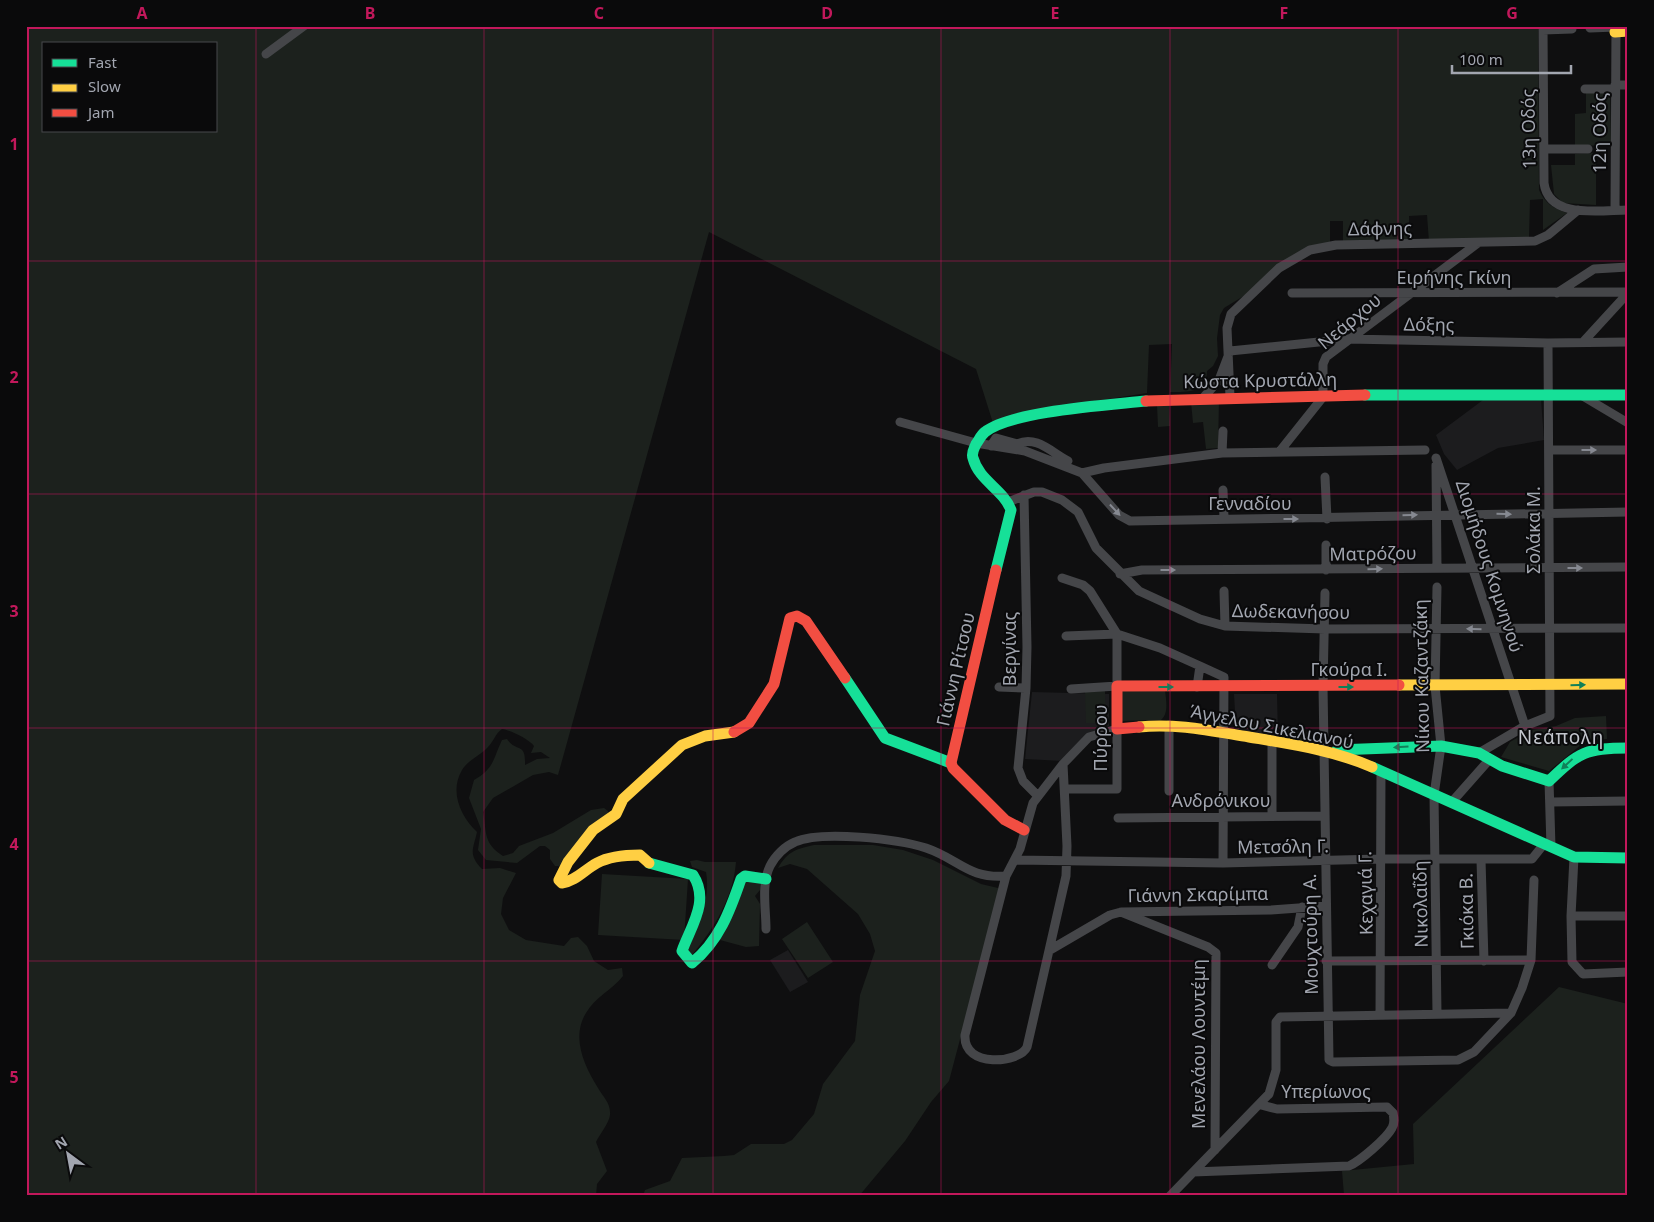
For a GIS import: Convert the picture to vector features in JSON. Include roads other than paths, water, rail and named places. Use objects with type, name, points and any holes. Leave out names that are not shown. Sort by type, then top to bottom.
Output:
[{"type":"street","points":[[266,54],[304,26]]},
{"type":"street","points":[[1543,28],[1572,30]]},
{"type":"street","name":"13η Οδός","points":[[1543,28],[1544,183],[1548,196],[1559,207],[1578,210]]},
{"type":"street","points":[[1590,28],[1616,28],[1628,31]]},
{"type":"street","name":"12η Οδός","points":[[1615,210],[1616,28]]},
{"type":"street","points":[[1585,89],[1628,85]]},
{"type":"street","points":[[1544,150],[1588,149]]},
{"type":"street","points":[[1578,210],[1628,210]]},
{"type":"street","name":"Δάφνης","points":[[1230,397],[1230,351],[1227,328],[1231,314],[1273,273],[1310,250],[1336,245],[1478,243],[1540,239],[1578,210]]},
{"type":"street","name":"Νεάρχου","points":[[1323,397],[1323,364],[1326,357],[1478,243]]},
{"type":"street","points":[[1556,293],[1594,269],[1628,268]]},
{"type":"street","name":"Ειρήνης Γκίνη","points":[[1292,293],[1628,293]]},
{"type":"street","points":[[1584,341],[1628,293]]},
{"type":"street","name":"Δόξης","points":[[1230,351],[1348,339],[1548,343],[1584,341],[1628,342]]},
{"type":"street","name":"Σολάκα Μ.","points":[[1525,726],[1550,716],[1548,343]]},
{"type":"street","points":[[1203,398],[1219,380],[1230,351]]},
{"type":"street","points":[[1581,395],[1628,423]]},
{"type":"street","name":"Κώστα Κρυστάλλη","points":[[976,443],[983,433],[999,424],[1043,413],[1117,404],[1230,397],[1628,395]]},
{"type":"street","points":[[1280,451],[1323,397]]},
{"type":"street","name":"Γενναδίου","points":[[900,422],[976,443],[1025,451],[1082,474],[1119,515],[1130,521],[1327,519],[1436,514],[1548,515],[1628,512]]},
{"type":"street","points":[[1222,453],[1223,431]]},
{"type":"street","points":[[992,446],[996,438],[1016,444],[1024,441],[1037,442],[1068,461]]},
{"type":"street","points":[[976,443],[972,457],[974,465],[987,482],[1008,502]]},
{"type":"street","points":[[1082,474],[1112,467],[1222,453],[1425,450]]},
{"type":"street","points":[[1549,450],[1628,450]]},
{"type":"street","name":"Διομήδους Κομνηνού","points":[[1436,514],[1436,458],[1525,726]]},
{"type":"street","points":[[1325,476],[1327,519]]},
{"type":"street","points":[[1223,490],[1224,519]]},
{"type":"street","name":"Δωδεκανήσου","points":[[1008,502],[1024,495],[1042,492],[1052,495],[1071,506],[1082,519],[1096,548],[1139,591],[1155,600],[1200,619],[1225,626],[1325,629],[1628,628]]},
{"type":"street","name":"Βεργίνας","points":[[1024,495],[1026,688],[1018,768],[1023,781],[1037,795]]},
{"type":"street","name":"Γιάννη Ρίτσου","points":[[951,763],[975,653],[1010,521],[1011,510],[1008,502]]},
{"type":"street","points":[[1436,514],[1437,568]]},
{"type":"street","points":[[1326,545],[1326,570]]},
{"type":"street","name":"Ματρόζου","points":[[1120,574],[1142,570],[1628,567]]},
{"type":"street","points":[[1062,578],[1083,585],[1090,591],[1117,634]]},
{"type":"street","name":"Νίκου Καζαντζάκη","points":[[1434,795],[1441,746],[1435,686],[1437,587]]},
{"type":"street","points":[[1224,591],[1225,626]]},
{"type":"street","name":"Μουχτούρη Α.","points":[[1325,593],[1322,686],[1325,751],[1324,862],[1328,1016],[1327,1057],[1333,1062],[1458,1060],[1474,1052],[1511,1013]]},
{"type":"street","points":[[766,879],[745,876],[741,879],[726,922],[702,955],[692,963],[684,956],[682,950],[699,909],[700,890],[697,880],[693,875],[652,865],[640,854],[622,855],[596,863],[575,880],[562,883],[558,880],[568,862],[593,830],[616,814],[623,799],[682,745],[705,736],[731,734],[749,723],[774,684],[786,628],[790,618],[797,616],[806,621],[884,738],[893,744],[936,754],[951,763],[953,768],[1010,824],[1024,830],[1015,860],[1006,876],[965,1035],[966,1048],[974,1057],[986,1059],[1015,1057],[1025,1052],[1050,950],[1067,862],[1065,789],[1062,764]]},
{"type":"street","points":[[1066,636],[1117,634],[1160,648],[1200,666],[1224,682],[1223,863]]},
{"type":"street","name":"Πύρρου","points":[[1065,789],[1117,789],[1117,634]]},
{"type":"street","points":[[1197,687],[1200,666]]},
{"type":"street","name":"Γκούρα Ι.","points":[[1071,689],[1117,686],[1197,687],[1224,682],[1322,686],[1628,684]]},
{"type":"street","points":[[999,687],[1026,688]]},
{"type":"street","points":[[1169,725],[1169,791]]},
{"type":"street","name":"Άγγελου Σικελιανού","points":[[1024,830],[1037,795],[1062,764],[1089,737],[1117,728],[1169,725],[1223,735],[1272,741],[1325,751],[1354,759],[1574,857]]},
{"type":"street","points":[[1479,753],[1525,726]]},
{"type":"street","points":[[1272,741],[1272,816]]},
{"type":"street","points":[[1325,751],[1441,746],[1479,753],[1489,760],[1549,781]]},
{"type":"street","points":[[1549,781],[1582,751],[1592,748],[1628,748]]},
{"type":"street","points":[[1451,803],[1489,760]]},
{"type":"street","name":"Κεχαγιά Γ.","points":[[1380,1015],[1382,961],[1381,771]]},
{"type":"street","points":[[1548,845],[1551,802],[1549,781]]},
{"type":"street","name":"Νικολαΐδη","points":[[1434,795],[1438,961],[1437,1014]]},
{"type":"street","points":[[1551,802],[1628,801]]},
{"type":"street","name":"Ανδρόνικου","points":[[1118,818],[1325,816]]},
{"type":"street","points":[[766,929],[766,879],[776,858],[793,842],[803,839],[871,837],[894,840],[934,851],[982,876],[1006,876]]},
{"type":"street","name":"Μετσόλη Γ.","points":[[1015,860],[1223,863],[1324,862],[1380,859],[1532,859],[1548,845]]},
{"type":"street","points":[[1628,858],[1574,857],[1571,916],[1572,962],[1576,969],[1583,974],[1628,972]]},
{"type":"street","name":"Γκιόκα Β.","points":[[1481,860],[1484,961]]},
{"type":"street","points":[[1170,1196],[1261,1105],[1273,1085],[1276,1070],[1276,1022],[1282,1016],[1511,1013],[1531,960],[1534,880]]},
{"type":"street","name":"Γιάννη Σκαρίμπα","points":[[1050,950],[1110,915],[1121,912],[1326,906]]},
{"type":"street","points":[[1272,965],[1298,927],[1302,907]]},
{"type":"street","name":"Μενελάου Λουντέμη","points":[[1121,912],[1208,946],[1216,953],[1214,1150]]},
{"type":"street","points":[[1571,916],[1628,916]]},
{"type":"street","points":[[1326,961],[1531,960]]},
{"type":"street","name":"Υπερίωνος","points":[[1193,1172],[1343,1167],[1354,1164],[1393,1127],[1394,1120],[1390,1109],[1277,1109],[1261,1105]]},
{"type":"district","name":"Νεάπολη","points":[[1561,737]]}]
